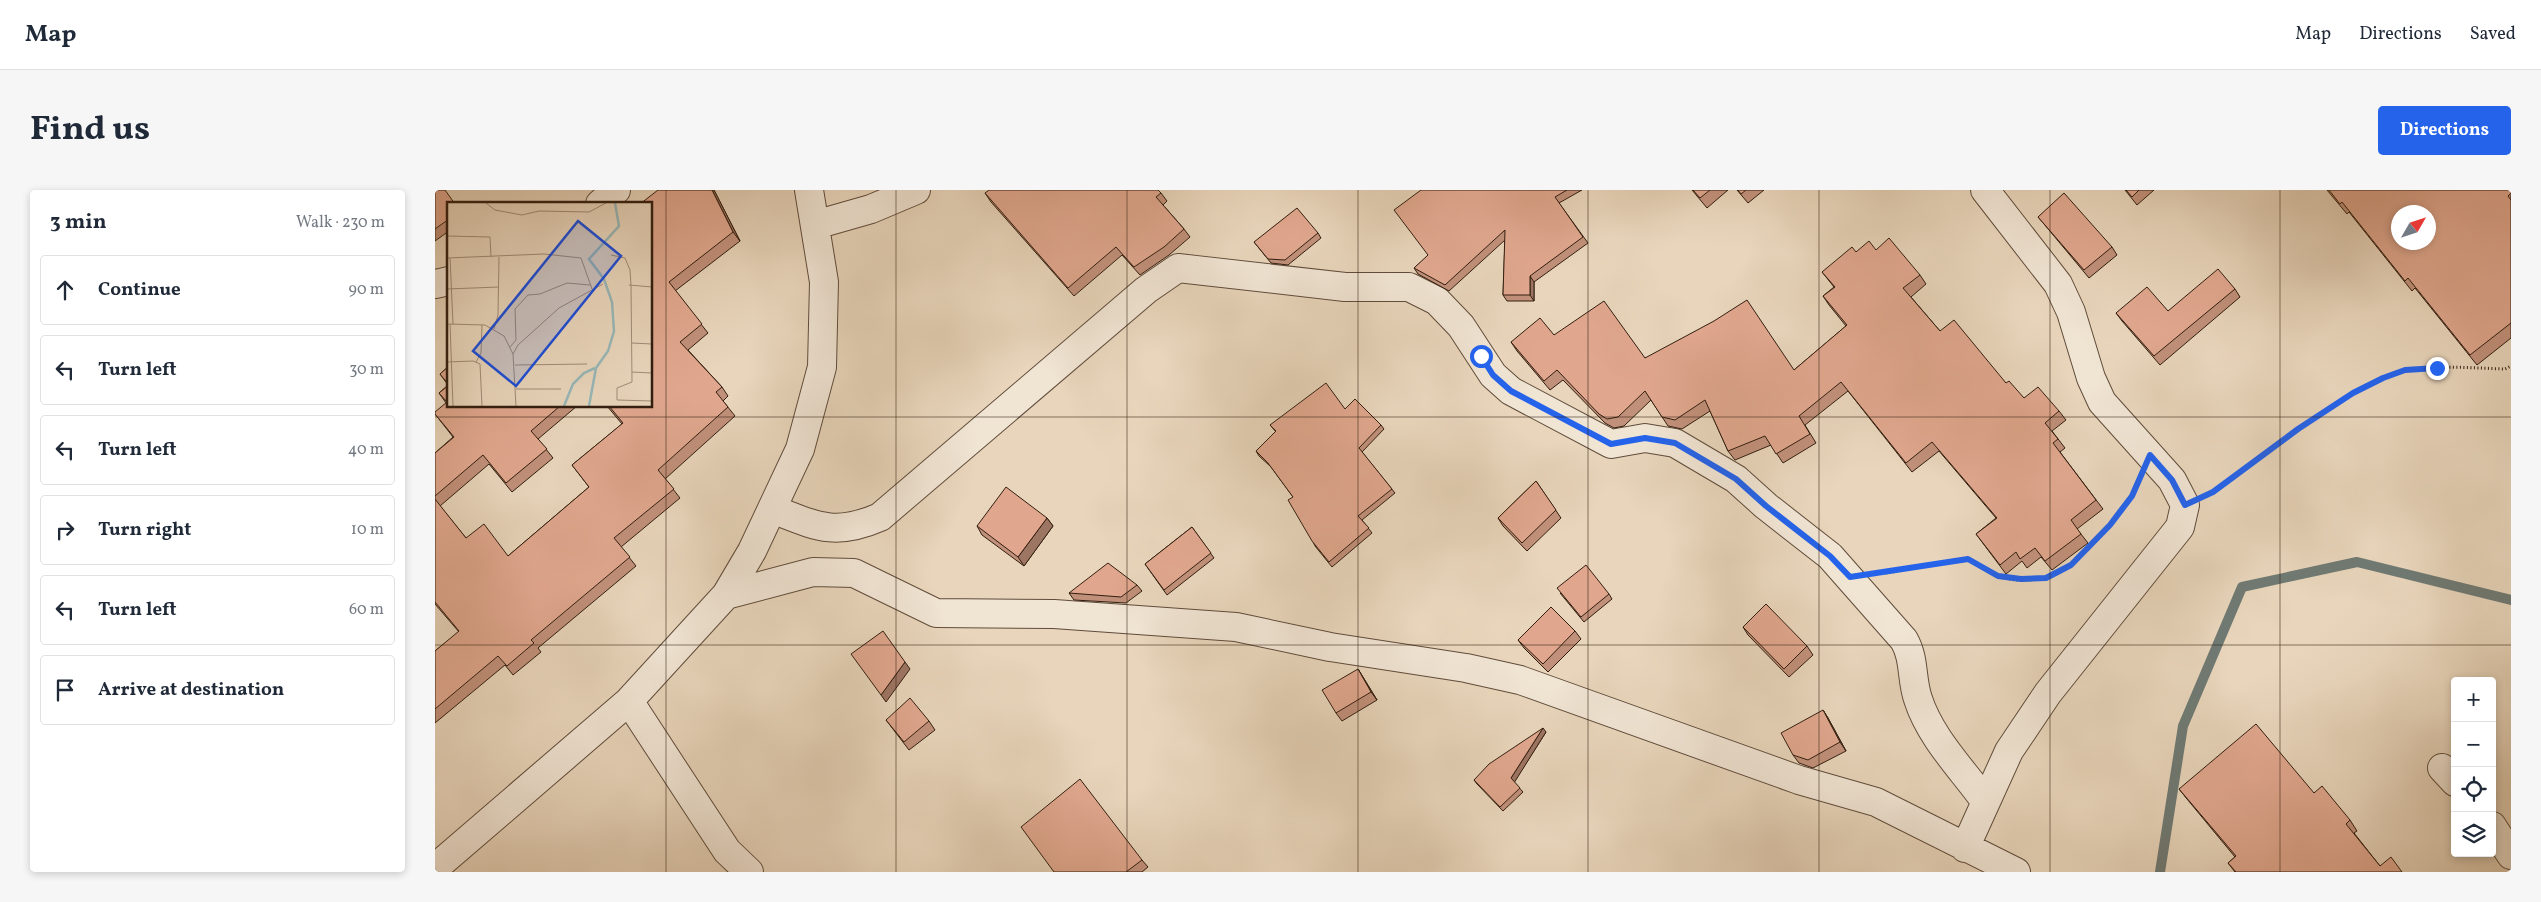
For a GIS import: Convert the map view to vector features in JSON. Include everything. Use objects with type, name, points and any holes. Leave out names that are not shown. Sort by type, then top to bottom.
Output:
[{"type":"street","points":[[602,202],[616,190]]},
{"type":"street","points":[[435,868],[629,701],[726,595],[752,551],[800,449],[822,367],[824,282],[809,190]]},
{"type":"street","points":[[815,225],[871,209],[916,190]]},
{"type":"street","points":[[1965,848],[2009,751],[2048,693],[2180,527],[2185,505],[2172,480],[2103,402],[2091,378],[2071,312],[2058,284],[1985,190]]},
{"type":"street","points":[[772,509],[820,527],[839,529],[858,526],[880,517],[1146,290],[1178,268],[1345,287],[1409,286],[1437,302],[1461,326],[1493,375],[1511,391],[1611,444],[1645,438],[1675,443],[1736,479],[1766,506],[1830,556],[1904,640],[1910,650],[1917,698],[1928,724],[1985,801]]},
{"type":"street","points":[[726,595],[813,572],[854,573],[936,613],[1054,614],[1236,627],[1331,647],[1466,668],[1520,680],[1831,791],[1876,802],[2016,872]]},
{"type":"street","points":[[629,701],[727,851],[749,872]]},
{"type":"street","points":[[2496,832],[2511,855]]},
{"type":"path","points":[[2185,505],[2213,492],[2298,429],[2353,393],[2383,378],[2405,370],[2437,368],[2505,369],[2511,366]]},
{"type":"path","points":[[1850,577],[1968,559],[1998,576],[2021,579],[2046,578],[2071,565],[2105,531],[2132,496],[2150,455]]},
{"type":"building","points":[[435,190],[445,190],[454,202],[447,202],[447,220],[435,229]]},
{"type":"building","points":[[658,190],[712,190],[733,232],[669,282],[702,324],[680,342],[722,387],[716,392],[728,407],[658,470],[674,489],[614,538],[630,557],[531,640],[534,643],[507,666],[498,656],[435,709],[435,651],[459,631],[435,602],[435,499],[466,538],[484,524],[508,556],[589,487],[572,465],[623,423],[611,408],[653,408],[653,202],[643,202]]},
{"type":"building","points":[[989,190],[1158,190],[1161,193],[1156,197],[1184,229],[1164,247],[1134,267],[1116,247],[1068,288],[985,193]]},
{"type":"building","points":[[1421,190],[1567,190],[1555,197],[1583,237],[1530,276],[1530,295],[1503,295],[1505,230],[1445,285],[1414,268],[1428,255],[1394,210]]},
{"type":"building","points":[[1693,190],[1710,190],[1700,198]]},
{"type":"building","points":[[1738,190],[1746,190],[1741,194]]},
{"type":"building","points":[[2126,190],[2139,190],[2132,197]]},
{"type":"building","points":[[2329,190],[2511,190],[2508,196],[2511,200],[2511,323],[2470,355],[2408,278],[2405,281],[2342,202],[2340,204]]},
{"type":"building","points":[[2064,193],[2112,247],[2084,270],[2038,217]]},
{"type":"building","points":[[1297,208],[1318,233],[1285,260],[1268,259],[1254,242]]},
{"type":"building","points":[[1889,238],[1920,275],[1903,288],[1940,331],[1954,320],[2006,383],[2009,381],[2024,398],[2038,387],[2059,411],[2045,423],[2058,439],[2053,443],[2096,500],[2071,520],[2081,534],[2045,561],[2035,548],[2020,559],[2016,552],[2000,565],[1976,534],[1997,518],[1932,442],[1906,463],[1841,382],[1799,416],[1810,434],[1776,454],[1765,436],[1728,451],[1705,400],[1675,420],[1662,417],[1645,391],[1618,417],[1607,419],[1599,414],[1557,370],[1544,381],[1511,342],[1540,318],[1554,335],[1604,301],[1645,358],[1714,321],[1747,300],[1794,370],[1847,325],[1823,296],[1835,287],[1822,272],[1852,247],[1856,252],[1869,241],[1876,250]]},
{"type":"building","points":[[2218,269],[2235,289],[2154,356],[2116,313],[2147,287],[2168,311]]},
{"type":"building","points":[[447,368],[447,383],[440,374]]},
{"type":"building","points":[[1326,383],[1345,409],[1355,399],[1381,425],[1359,448],[1392,489],[1358,516],[1369,528],[1329,562],[1312,541],[1288,500],[1293,497],[1268,463],[1256,451],[1276,431],[1270,425]]},
{"type":"building","points":[[447,387],[447,402],[439,393]]},
{"type":"building","points":[[447,402],[447,408],[558,408],[531,431],[547,449],[506,483],[483,455],[435,496],[435,453],[454,437],[435,412]]},
{"type":"building","points":[[1536,481],[1556,510],[1522,543],[1498,518]]},
{"type":"building","points":[[1006,487],[1047,518],[1018,557],[977,526]]},
{"type":"building","points":[[1192,527],[1211,553],[1164,590],[1145,564]]},
{"type":"building","points":[[1108,563],[1137,585],[1121,597],[1069,593]]},
{"type":"building","points":[[1586,565],[1609,594],[1581,617],[1557,588]]},
{"type":"building","points":[[1766,604],[1807,646],[1784,669],[1743,627]]},
{"type":"building","points":[[1551,607],[1575,631],[1543,664],[1518,640]]},
{"type":"building","points":[[883,631],[905,662],[881,695],[851,654]]},
{"type":"building","points":[[1358,669],[1371,692],[1336,713],[1322,690]]},
{"type":"building","points":[[910,698],[929,721],[904,742],[886,720]]},
{"type":"building","points":[[1823,710],[1840,742],[1808,760],[1793,755],[1781,733]]},
{"type":"building","points":[[2256,724],[2314,793],[2322,786],[2350,820],[2346,824],[2380,866],[2391,857],[2402,872],[2236,872],[2228,863],[2236,856],[2179,789]]},
{"type":"building","points":[[1543,728],[1511,778],[1520,788],[1500,807],[1474,780],[1489,764]]},
{"type":"building","points":[[1080,779],[1142,860],[1126,872],[1054,872],[1021,827]]},
{"type":"waterway","points":[[2160,872],[2183,726],[2242,587],[2357,562],[2511,600]]},
{"type":"route","points":[[1481,356],[1493,375],[1511,391],[1611,444],[1645,438],[1675,443],[1736,479],[1766,506],[1830,556],[1850,577],[1968,559],[1998,576],[2021,579],[2046,578],[2071,565],[2091,547],[2110,525],[2132,496],[2150,455],[2172,480],[2185,505],[2213,492],[2298,429],[2353,393],[2383,378],[2405,370],[2437,368]]}]
